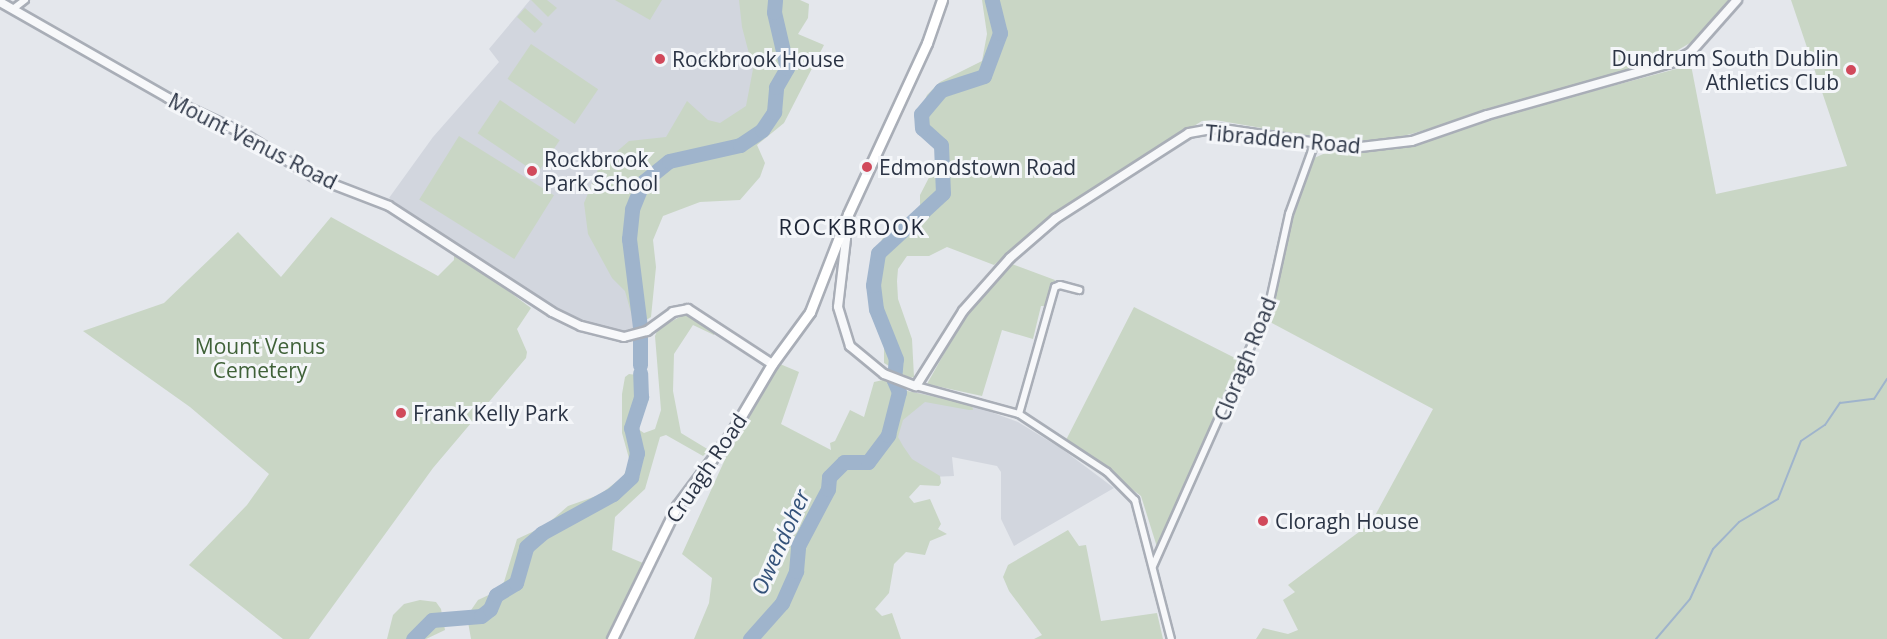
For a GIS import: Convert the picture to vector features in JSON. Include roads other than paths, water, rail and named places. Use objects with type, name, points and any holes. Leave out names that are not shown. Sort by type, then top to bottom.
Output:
[{"type":"main road","points":[[772,364],[810,312],[841,231],[927,43],[942,0]]},
{"type":"main road","name":"Cruagh Road","points":[[612,639],[677,506],[730,435],[772,364]]},
{"type":"street","points":[[13,9],[25,0]]},
{"type":"street","name":"Tibradden Road","points":[[916,386],[963,311],[1010,258],[1055,219],[1189,133],[1216,128],[1314,145],[1352,148],[1412,141],[1487,115],[1650,71],[1690,53],[1737,0]]},
{"type":"street","name":"Mount Venus Road","points":[[0,2],[168,98],[244,134],[314,177],[389,207],[552,312],[607,334],[635,335],[673,312],[688,309],[772,364]]},
{"type":"street","name":"Cloragh Road","points":[[1153,566],[1269,305],[1288,214],[1314,145]]},
{"type":"street","points":[[841,231],[846,239],[838,307],[850,346],[884,374],[905,384],[1019,414],[1107,472],[1135,500],[1171,639]]},
{"type":"street","points":[[1019,414],[1055,287],[1060,285],[1079,290]]},
{"type":"waterway","points":[[640,365],[640,327],[629,239],[632,209],[643,182],[669,161],[740,145],[762,130],[774,112],[776,87],[787,68],[774,12],[775,0]]},
{"type":"waterway","name":"Owendoher","points":[[750,639],[782,603],[796,571],[798,546],[828,489],[829,477],[844,462],[868,462],[888,435],[899,392],[894,380],[896,359],[876,309],[873,285],[878,253],[943,193],[941,145],[922,128],[921,114],[941,90],[984,76],[1000,33],[992,0]]},
{"type":"waterway","points":[[413,639],[432,620],[481,616],[490,609],[496,595],[516,583],[526,547],[542,533],[613,494],[631,477],[637,453],[631,428],[641,397],[640,373]]},
{"type":"waterway","points":[[1656,639],[1690,599],[1713,549],[1739,522],[1778,499],[1801,441],[1825,425],[1840,403],[1874,399],[1887,379]]},
{"type":"place","name":"Rockbrook House","points":[[660,59]]},
{"type":"place","name":"Dundrum South Dublin Athletics Club","points":[[1851,70]]},
{"type":"place","name":"Edmondstown Road","points":[[867,167]]},
{"type":"place","name":"Rockbrook Park School","points":[[532,171]]},
{"type":"place","name":"Frank Kelly Park","points":[[401,413]]},
{"type":"place","name":"Cloragh House","points":[[1263,521]]},
{"type":"district","name":"ROCKBROOK","points":[[852,227]]},
{"type":"park label","name":"Mount Venus Cemetery","points":[[260,358]]}]
